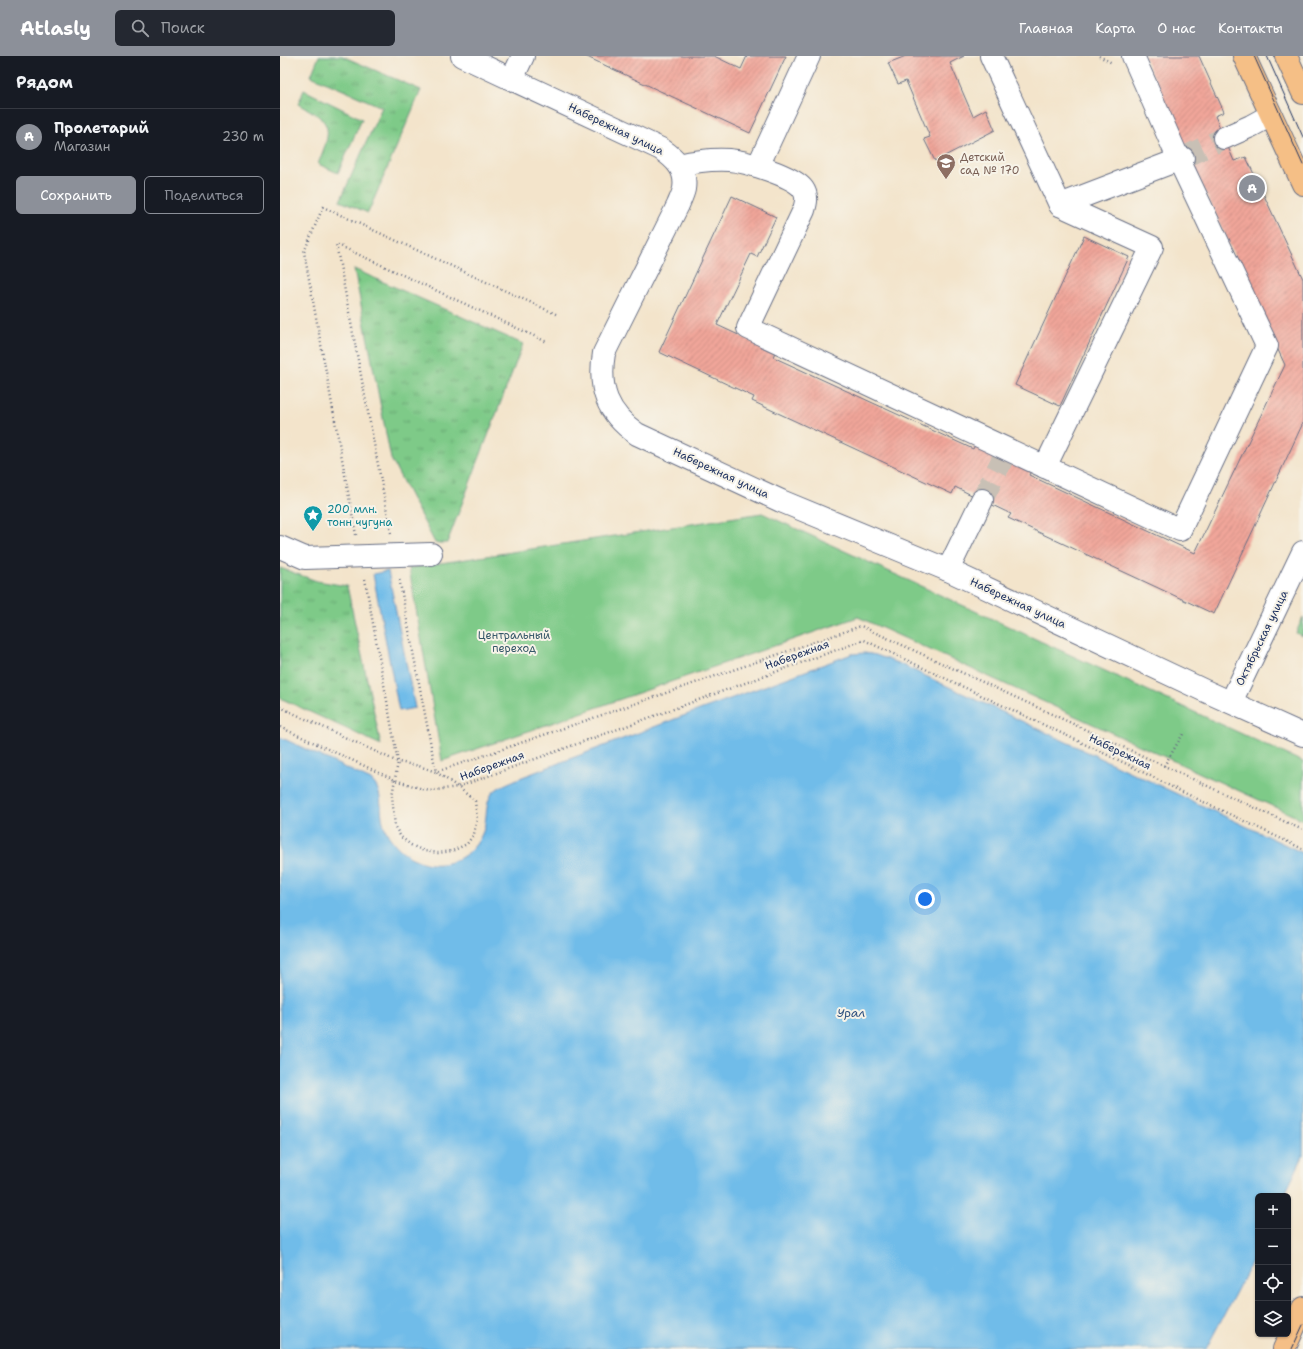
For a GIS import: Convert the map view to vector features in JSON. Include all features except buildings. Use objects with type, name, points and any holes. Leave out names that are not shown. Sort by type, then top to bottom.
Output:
[{"type":"main road","points":[[1244,56],[1303,184]]},
{"type":"main road","points":[[1286,56],[1302,86]]},
{"type":"main road","points":[[1284,1349],[1303,1308]]},
{"type":"street","name":"Набережная улица","points":[[462,56],[661,149],[673,157],[684,176],[684,189],[678,205],[604,353],[601,370],[604,394],[614,414],[626,427],[637,434],[781,501],[948,570],[1303,735]]},
{"type":"street","points":[[512,79],[523,56]]},
{"type":"street","points":[[758,166],[809,56]]},
{"type":"street","points":[[991,56],[1060,205],[1152,247],[1045,467]]},
{"type":"street","points":[[679,165],[696,161],[715,160],[736,161],[758,166],[794,182],[803,189],[806,195],[804,210],[748,328],[1005,453],[1045,467],[1180,530],[1267,346],[1133,56]]},
{"type":"street","points":[[1224,138],[1271,115]]},
{"type":"street","points":[[1060,205],[1181,159]]},
{"type":"street","points":[[948,570],[982,500]]},
{"type":"street","points":[[280,547],[305,558],[431,554]]},
{"type":"street","name":"Октябрьская улица","points":[[1231,702],[1303,552]]},
{"type":"path","points":[[280,707],[398,762],[419,766],[436,772],[458,787],[474,801],[477,819],[474,834],[467,844],[452,850],[438,853],[424,851],[410,845],[401,837],[395,827],[392,796],[398,762],[304,252],[323,207],[558,315]]},
{"type":"path","points":[[436,772],[336,244],[546,342]]},
{"type":"path","name":"Набережная","points":[[436,772],[861,626],[1303,830]]},
{"type":"path","name":"Набережная","points":[[280,727],[395,780],[429,791],[458,787],[864,640],[1303,849]]},
{"type":"path","points":[[1164,766],[1183,734]]},
{"type":"green space","points":[[319,56],[342,56],[421,90],[368,213],[340,201],[382,107],[311,76]]},
{"type":"green space","points":[[304,90],[362,119],[338,173],[318,164],[326,142],[327,128],[318,116],[298,104]]},
{"type":"green space","points":[[354,269],[523,344],[447,543],[435,543],[391,459]]},
{"type":"green space","name":"Центральный переход","points":[[762,513],[1303,762],[1303,820],[858,617],[442,761],[409,568]]},
{"type":"green space","points":[[280,568],[317,581],[347,586],[381,745],[280,698]]},
{"type":"green space","points":[[1303,617],[1303,636],[1296,633]]},
{"type":"water","points":[[388,571],[415,708],[399,711],[373,574]]},
{"type":"water","name":"Урал","points":[[865,653],[876,655],[900,664],[1303,853],[1303,1156],[1285,1193],[1255,1193],[1255,1256],[1206,1349],[280,1349],[280,737],[371,780],[380,796],[383,822],[386,832],[400,849],[410,857],[417,860],[426,863],[444,864],[462,857],[476,844],[483,831],[487,805],[491,795],[503,786],[517,779],[675,719],[852,654]]},
{"type":"tunnel","points":[[1183,158],[1224,138]]},
{"type":"tunnel","points":[[982,500],[1003,458]]},
{"type":"tram line","points":[[1254,56],[1303,165]]},
{"type":"tram line","points":[[1267,56],[1303,137]]},
{"type":"tram line","points":[[1292,1349],[1303,1325]]},
{"type":"place","name":"Детский сад № 170","points":[[946,180]]},
{"type":"place","name":"Пролетарий","points":[[1252,188]]},
{"type":"place","name":"200 млн. тонн чугуна","points":[[313,532]]}]
